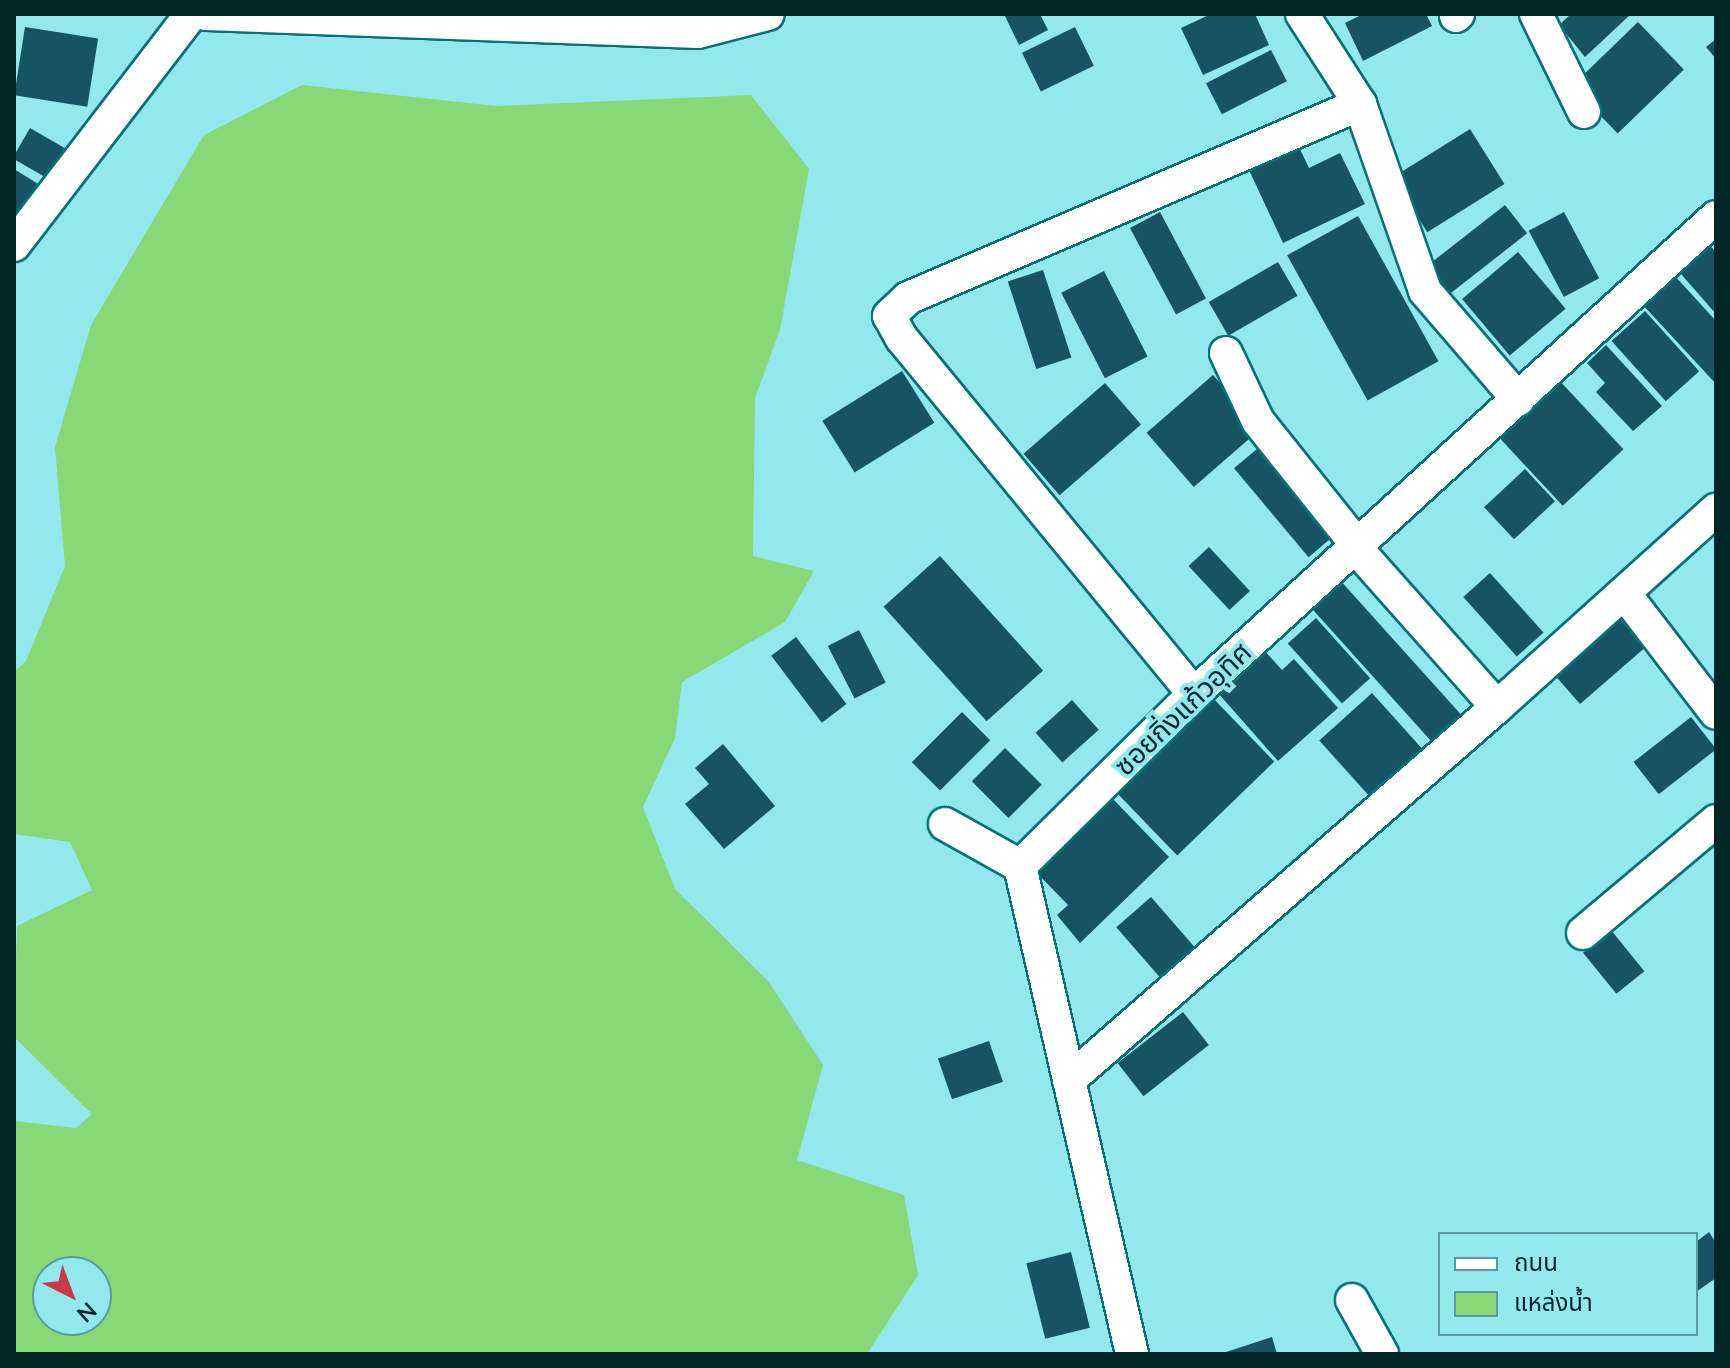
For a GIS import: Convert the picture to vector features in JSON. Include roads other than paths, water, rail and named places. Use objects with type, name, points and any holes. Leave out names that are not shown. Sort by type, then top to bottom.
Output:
[{"type":"street","points":[[18,235],[191,14]]},
{"type":"street","points":[[206,14],[698,32],[768,14]]},
{"type":"street","points":[[1302,14],[1360,104],[1425,291],[1518,399]]},
{"type":"street","points":[[1536,14],[1584,112]]},
{"type":"street","points":[[1194,694],[896,332],[889,316],[908,298],[1360,104]]},
{"type":"street","name":"ซอยกิ่งแก้วอุทิศ","points":[[1020,866],[1194,694],[1716,217]]},
{"type":"street","points":[[1226,353],[1258,421],[1356,546],[1497,707]]},
{"type":"street","points":[[1069,1080],[1497,707],[1716,510]]},
{"type":"street","points":[[1624,593],[1716,713]]},
{"type":"street","points":[[1583,933],[1716,821]]},
{"type":"street","points":[[945,824],[1020,866],[1132,1354]]},
{"type":"street","points":[[1352,1300],[1382,1354]]},
{"type":"water","points":[[302,85],[496,106],[751,95],[809,169],[780,330],[755,398],[753,556],[814,571],[785,622],[682,682],[675,738],[643,807],[675,889],[769,982],[823,1065],[797,1160],[904,1195],[918,1275],[867,1354],[14,1354],[14,1121],[76,1128],[92,1114],[14,1037],[17,926],[92,890],[70,842],[14,834],[14,672],[26,661],[65,566],[55,447],[91,325],[204,135]]}]
